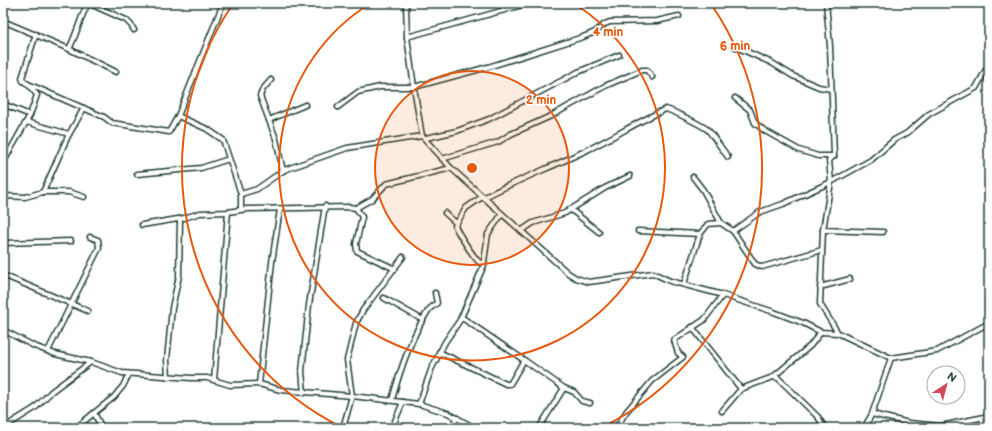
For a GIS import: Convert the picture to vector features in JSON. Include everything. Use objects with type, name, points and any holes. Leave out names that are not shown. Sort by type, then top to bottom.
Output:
[{"type":"street","points":[[69,49],[76,37],[80,18],[88,3],[126,20],[131,24],[134,30]]},
{"type":"street","points":[[298,6],[316,3]]},
{"type":"street","points":[[406,3],[407,37],[414,87],[424,137],[451,168],[547,256],[576,278],[589,282],[653,273],[670,281],[723,295],[802,323],[821,332],[838,333],[891,358],[937,351],[989,323]]},
{"type":"street","points":[[407,37],[530,3]]},
{"type":"street","points":[[826,3],[830,46],[834,156]]},
{"type":"street","points":[[36,34],[22,78],[23,81],[84,108],[112,123],[170,132],[178,116],[222,6]]},
{"type":"street","points":[[338,107],[358,92],[380,87],[414,87],[488,67],[583,37],[595,32],[610,22],[657,20],[679,16]]},
{"type":"street","points":[[3,21],[36,34],[116,72]]},
{"type":"street","points":[[734,46],[772,63],[794,76],[819,87],[831,90]]},
{"type":"street","points":[[241,194],[257,189],[283,171],[347,148],[456,131],[488,119],[536,95],[566,77],[619,55]]},
{"type":"street","points":[[733,231],[760,212],[783,204],[831,182],[871,160],[894,140],[907,133],[929,114],[969,93],[981,81],[989,64]]},
{"type":"street","points":[[442,159],[498,142],[511,134],[552,116],[605,86],[642,70],[647,70],[652,77]]},
{"type":"street","points":[[271,80],[263,89],[260,96],[276,139],[283,171]]},
{"type":"street","points":[[3,163],[4,157],[30,115],[37,95],[28,84]]},
{"type":"street","points":[[735,98],[750,110],[755,123],[765,131],[799,150],[818,156],[834,156]]},
{"type":"street","points":[[3,104],[30,115]]},
{"type":"street","points":[[269,120],[305,106]]},
{"type":"street","points":[[43,192],[69,134],[84,108]]},
{"type":"street","points":[[484,262],[480,263],[474,258],[472,251],[457,230],[456,223],[466,208],[483,197],[511,183],[600,144],[630,126],[666,109],[675,111],[683,118],[708,130],[728,157]]},
{"type":"street","points":[[178,116],[207,129],[223,140],[241,194],[241,209]]},
{"type":"street","points":[[26,122],[69,134]]},
{"type":"street","points":[[834,156],[829,160],[831,182],[823,230],[820,304],[838,333]]},
{"type":"street","points":[[137,174],[201,168],[229,159]]},
{"type":"street","points":[[142,224],[180,219],[200,212],[228,212],[241,209],[280,209],[325,206],[356,208],[372,199],[386,184],[451,168]]},
{"type":"street","points":[[521,232],[533,223],[560,215],[605,188],[630,176]]},
{"type":"street","points":[[693,177],[703,190],[721,223],[733,231],[755,264],[762,267],[822,250]]},
{"type":"street","points":[[3,196],[25,197],[43,192],[71,192],[84,197]]},
{"type":"street","points":[[304,393],[302,371],[309,305],[318,240],[325,206]]},
{"type":"street","points":[[356,208],[362,217],[356,244],[357,251],[395,269]]},
{"type":"street","points":[[259,384],[272,262],[280,209]]},
{"type":"street","points":[[570,209],[599,232]]},
{"type":"street","points":[[214,380],[228,212]]},
{"type":"street","points":[[445,214],[456,223]]},
{"type":"street","points":[[419,404],[439,352],[461,317],[481,272],[488,234],[502,214]]},
{"type":"street","points":[[168,377],[167,360],[172,308],[178,276],[180,219]]},
{"type":"street","points":[[684,284],[700,234],[708,224],[721,223]]},
{"type":"street","points":[[823,230],[883,232]]},
{"type":"street","points":[[638,231],[700,234]]},
{"type":"street","points":[[48,351],[71,304],[82,286],[99,248],[98,240],[90,237]]},
{"type":"street","points":[[3,243],[71,241]]},
{"type":"street","points":[[342,428],[352,396],[347,360],[349,346],[356,323],[369,302],[403,257]]},
{"type":"street","points":[[3,275],[42,290],[88,311]]},
{"type":"street","points":[[820,287],[850,279]]},
{"type":"street","points":[[392,400],[400,371],[423,320],[428,310],[437,303],[435,293]]},
{"type":"street","points":[[616,428],[626,412],[652,381],[683,357],[678,353],[674,340],[704,320],[723,295]]},
{"type":"street","points":[[384,298],[423,320]]},
{"type":"street","points":[[461,317],[564,388],[574,392],[582,401],[590,403]]},
{"type":"street","points":[[692,327],[740,389]]},
{"type":"street","points":[[3,330],[48,351],[129,374],[207,378],[230,385],[259,384],[281,390],[304,393],[352,396],[419,404],[437,408],[475,428]]},
{"type":"street","points":[[722,411],[740,389],[773,377],[805,350],[821,332]]},
{"type":"street","points":[[439,352],[506,384],[510,384],[524,360]]},
{"type":"street","points":[[864,428],[872,414],[891,358]]},
{"type":"street","points":[[3,428],[35,408],[52,391],[91,362]]},
{"type":"street","points":[[76,428],[114,397],[123,386],[129,374]]},
{"type":"street","points":[[773,377],[778,378],[790,389],[818,417],[825,428]]},
{"type":"street","points":[[538,428],[564,388]]},
{"type":"street","points":[[392,428],[403,402]]},
{"type":"street","points":[[94,413],[102,428]]},
{"type":"street","points":[[872,414],[919,426],[941,426],[989,416]]},
{"type":"street","points":[[450,428],[457,418]]},
{"type":"street","points":[[982,418],[985,428]]}]
